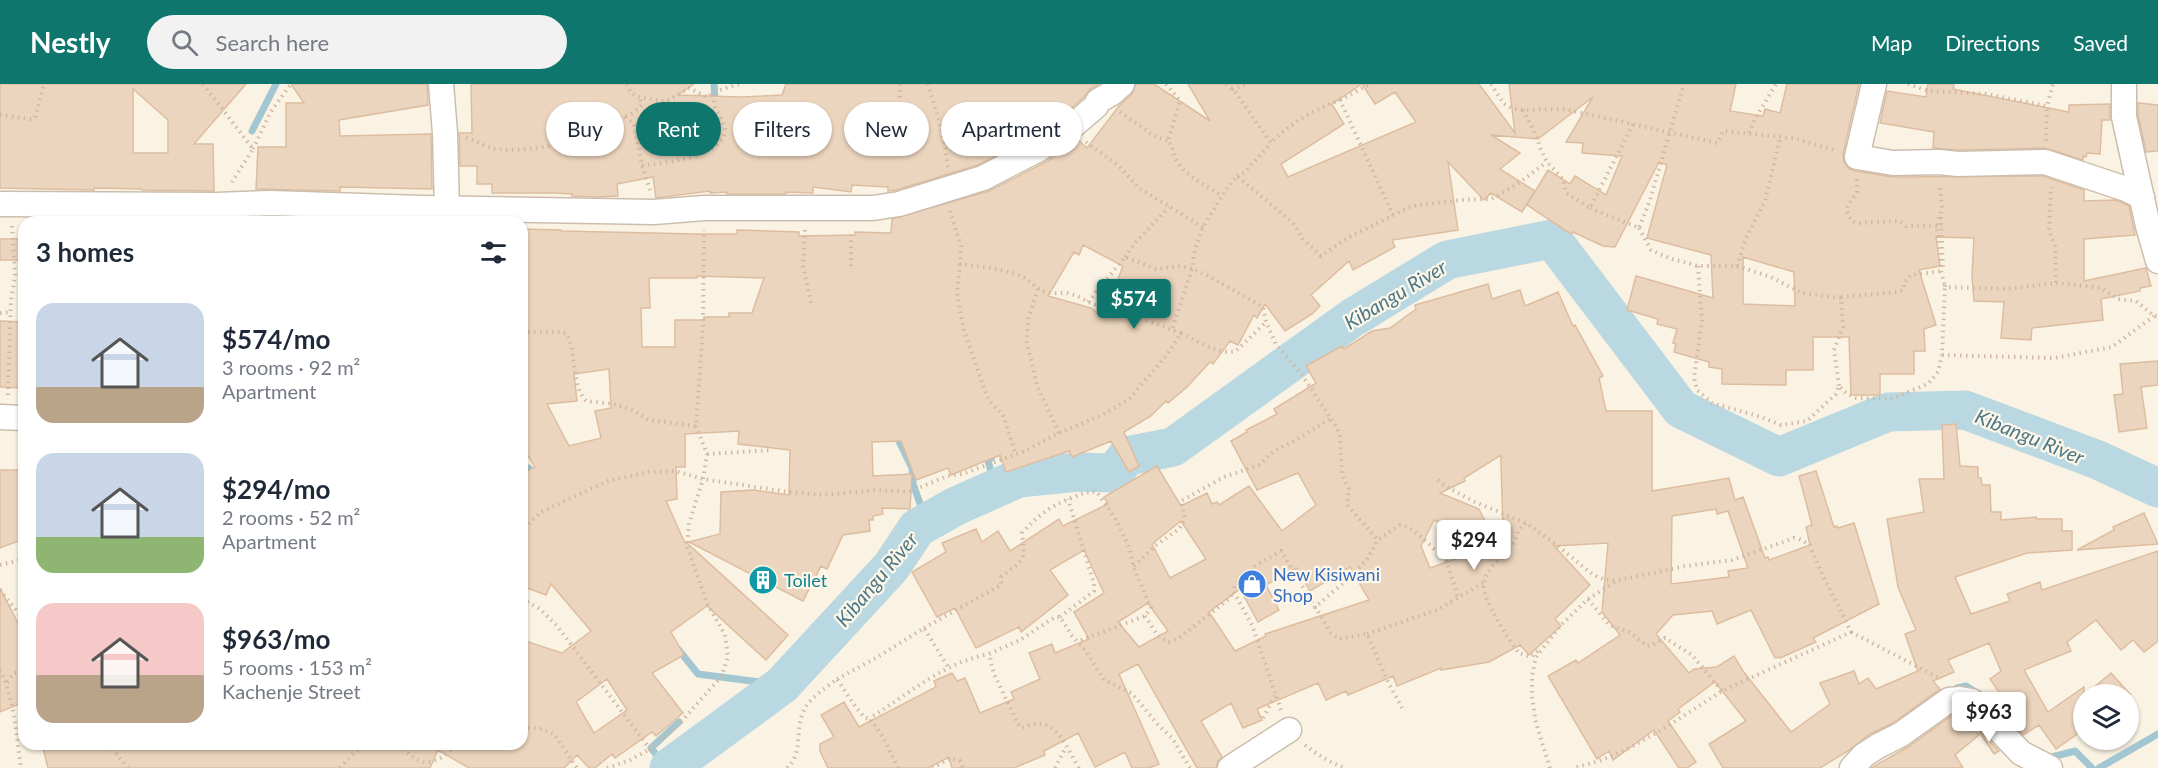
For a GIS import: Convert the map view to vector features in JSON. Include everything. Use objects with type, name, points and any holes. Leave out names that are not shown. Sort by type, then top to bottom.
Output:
[{"type":"street","points":[[441,84],[447,208]]},
{"type":"street","points":[[1082,118],[1096,106],[1098,101],[1122,84]]},
{"type":"street","points":[[1874,84],[1857,157],[1893,163],[2048,163],[2126,189],[2142,197]]},
{"type":"street","points":[[2124,84],[2124,117],[2158,261]]},
{"type":"street","points":[[5,204],[217,205],[271,202],[654,212],[704,208],[852,208],[899,204],[982,178],[1024,156]]},
{"type":"street","points":[[1852,768],[1864,755],[1900,735],[1949,700],[1968,700],[2021,753],[2050,768]]},
{"type":"street","points":[[1230,768],[1289,730]]},
{"type":"path","points":[[0,115],[35,118],[44,84]]},
{"type":"path","points":[[203,84],[254,149]]},
{"type":"path","points":[[217,205],[254,149],[270,113],[291,84]]},
{"type":"path","points":[[627,84],[631,93],[639,97],[667,101],[689,88],[704,96],[739,84]]},
{"type":"path","points":[[900,84],[900,102]]},
{"type":"path","points":[[928,84],[943,134],[950,176],[947,189],[960,246],[957,293],[964,331],[987,396],[1004,415],[1017,455]]},
{"type":"path","points":[[1166,84],[1180,101],[1168,141]]},
{"type":"path","points":[[1226,84],[1271,143]]},
{"type":"path","points":[[1232,89],[1248,84]]},
{"type":"path","points":[[1172,330],[1192,269],[1194,249],[1203,227],[1237,177],[1244,173],[1275,138],[1300,120],[1370,84]]},
{"type":"path","points":[[1491,84],[1504,104],[1523,110],[1564,109],[1717,142],[1723,131],[1792,138],[1857,157],[1857,192],[1846,209],[1849,218],[1862,225],[1870,222],[1900,220],[1906,226],[1939,226]]},
{"type":"path","points":[[1639,228],[1650,200],[1684,84]]},
{"type":"path","points":[[1749,134],[1755,119],[1776,84]]},
{"type":"path","points":[[1908,84],[1929,91],[1986,94],[2048,106]]},
{"type":"path","points":[[2053,84],[2048,106],[2049,230],[2055,246],[2056,284]]},
{"type":"path","points":[[642,165],[659,165],[695,156],[720,141],[725,132],[714,104],[714,92]]},
{"type":"path","points":[[639,97],[641,106],[624,117],[633,123],[654,212]]},
{"type":"path","points":[[1340,100],[1393,215]]},
{"type":"path","points":[[1098,101],[1118,111],[1154,136],[1168,141],[1173,147],[1175,159],[1182,168],[1222,196]]},
{"type":"path","points":[[1523,110],[1547,162],[1563,179],[1566,194],[1590,208],[1639,228],[1651,250],[1698,266],[1737,266],[1771,277],[1802,293],[1841,297],[1898,292],[1904,289],[1904,283],[1911,276],[1942,271]]},
{"type":"path","points":[[1590,208],[1633,124]]},
{"type":"path","points":[[445,133],[472,139],[492,149],[546,146]]},
{"type":"path","points":[[1737,266],[1746,238],[1765,201],[1779,138]]},
{"type":"path","points":[[1082,139],[1119,166],[1140,189],[1203,227]]},
{"type":"path","points":[[1237,177],[1293,223],[1299,234],[1319,256],[1326,255],[1347,238],[1412,207],[1461,200],[1491,199],[1516,185],[1547,162]]},
{"type":"path","points":[[1939,162],[1942,208],[1939,226]]},
{"type":"path","points":[[5,204],[15,276],[11,300],[10,418]]},
{"type":"path","points":[[1088,302],[1135,243],[1169,207]]},
{"type":"path","points":[[1839,386],[1847,394],[1856,398],[1891,399],[1928,384],[1938,372],[1942,355],[1945,287],[1939,226],[1942,207]]},
{"type":"path","points":[[607,768],[630,760],[650,749],[682,721],[721,676],[728,657],[725,635],[707,603],[687,546],[689,524],[703,479],[707,454],[696,426],[703,327],[704,208]]},
{"type":"path","points":[[851,266],[852,208]]},
{"type":"path","points":[[805,209],[803,266],[811,303]]},
{"type":"path","points":[[1125,257],[1156,269],[1182,266],[1192,269],[1209,276],[1264,308],[1266,322],[1276,345],[1302,375],[1340,437],[1342,475],[1349,489],[1347,505],[1378,540]]},
{"type":"path","points":[[960,264],[1012,273],[1027,279],[1038,289],[1049,294],[1068,293],[1081,297],[1088,302],[1181,333],[1217,351],[1236,351],[1266,322]]},
{"type":"path","points":[[1698,266],[1701,321],[1694,378],[1697,390],[1712,403],[1781,425],[1807,421],[1836,394],[1839,386],[1834,350],[1843,327],[1841,297]]},
{"type":"path","points":[[1942,355],[2054,358],[2112,347],[2156,316],[2136,301],[2118,299],[2101,288],[2056,284],[2006,289],[1945,287]]},
{"type":"path","points":[[1038,289],[1028,320],[1027,342],[1037,386],[1059,433]]},
{"type":"path","points":[[0,313],[12,312]]},
{"type":"path","points":[[528,332],[567,334],[575,363],[577,384],[581,396],[586,401],[614,404],[635,411],[648,420],[696,426]]},
{"type":"path","points":[[528,526],[541,512],[608,481],[648,472],[675,471],[703,479],[823,495],[879,490],[909,492],[947,476],[962,474],[1017,455],[1059,433],[1102,415],[1129,399],[1157,368],[1181,333]]},
{"type":"path","points":[[1133,566],[1156,545],[1179,529],[1185,519],[1181,501],[1224,477],[1259,465],[1274,451],[1330,418]]},
{"type":"path","points":[[707,454],[773,450]]},
{"type":"path","points":[[1438,480],[1452,491],[1526,523],[1592,574],[1605,580],[1619,580],[1676,567],[1732,560],[1794,538],[1799,539],[1810,545],[1820,572],[1851,632],[1957,688],[1968,700]]},
{"type":"path","points":[[787,768],[794,761],[802,714],[809,701],[837,679],[876,658],[965,603],[1001,585],[1001,577],[1019,564],[1025,554],[1022,533],[1037,516],[1055,504],[1088,491],[1097,492],[1103,498],[1130,549],[1133,566],[1151,608],[1145,616],[1079,641]]},
{"type":"path","points":[[871,720],[873,716],[948,668],[970,658],[989,654],[1020,640],[1055,617],[1060,617],[1095,591],[1095,584],[1068,500]]},
{"type":"path","points":[[1145,616],[1158,636],[1169,642],[1179,638],[1230,598],[1235,585],[1255,566],[1281,551],[1331,633],[1339,639],[1368,634],[1437,610],[1483,583],[1490,570],[1514,543],[1517,531],[1526,523]]},
{"type":"path","points":[[1314,608],[1366,561],[1378,540],[1400,525],[1410,527],[1434,550],[1445,557],[1458,597]]},
{"type":"path","points":[[0,565],[18,560]]},
{"type":"path","points":[[1550,768],[1536,723],[1532,697],[1532,676],[1536,657],[1588,599],[1619,580]]},
{"type":"path","points":[[1483,583],[1486,596],[1519,653],[1531,657],[1544,647]]},
{"type":"path","points":[[0,590],[18,612]]},
{"type":"path","points":[[1233,591],[1252,625],[1289,730],[1316,754],[1335,765],[1346,768]]},
{"type":"path","points":[[1588,599],[1609,625],[1629,632],[1647,646],[1665,638],[1692,655],[1722,691]]},
{"type":"path","points":[[528,602],[540,609],[557,626],[650,749]]},
{"type":"path","points":[[1060,617],[1072,636],[1079,641],[1104,680],[1131,693],[1172,738],[1190,768]]},
{"type":"path","points":[[924,628],[948,668]]},
{"type":"path","points":[[1574,768],[1602,760],[1629,748],[1722,691],[1851,632]]},
{"type":"path","points":[[1368,634],[1388,682],[1402,708]]},
{"type":"path","points":[[989,654],[994,674],[1018,724],[1022,728],[1032,723],[1042,722],[1055,729],[1079,768]]},
{"type":"path","points":[[0,670],[7,683],[15,712],[18,740]]},
{"type":"path","points":[[7,683],[14,673],[18,672]]},
{"type":"path","points":[[837,679],[855,706],[864,717],[871,720],[883,737],[898,768]]},
{"type":"path","points":[[528,728],[542,729],[554,734],[577,768]]},
{"type":"path","points":[[1055,768],[1066,747]]},
{"type":"path","points":[[19,750],[21,768]]},
{"type":"path","points":[[113,750],[128,768]]},
{"type":"path","points":[[340,768],[356,750]]},
{"type":"path","points":[[403,750],[419,767],[426,768],[441,761],[452,750]]},
{"type":"path","points":[[932,768],[951,758],[960,761],[963,768]]},
{"type":"building","points":[[0,84],[246,84],[194,144],[213,144],[214,191],[0,188]],"holes":[[[133,89],[168,120],[168,153],[133,153]]]},
{"type":"building","points":[[291,84],[427,84],[428,105],[339,120],[340,136],[431,134],[432,189],[340,187],[340,191],[256,189],[258,147],[286,147],[286,103],[304,103]]},
{"type":"building","points":[[471,84],[694,84],[678,95],[741,97],[782,95],[786,84],[1099,84],[1090,89],[1078,102],[941,102],[941,156],[995,156],[978,165],[888,191],[888,187],[852,185],[851,192],[813,187],[813,193],[727,194],[727,192],[710,193],[710,191],[656,198],[653,177],[617,184],[618,196],[492,193],[492,184],[477,184],[477,166],[460,166],[459,133],[472,133]]},
{"type":"building","points":[[1136,84],[1154,84],[1210,121],[1188,84],[1362,84],[1479,84],[1515,133],[1509,84],[1736,84],[1730,111],[1763,116],[1765,109],[1780,113],[1787,84],[1859,84],[1843,154],[1848,168],[1893,177],[2043,176],[2084,190],[2084,201],[2115,200],[2121,202],[2129,206],[2135,235],[2084,239],[2084,281],[2146,268],[2151,286],[2140,288],[2140,291],[2101,299],[2103,320],[2032,328],[2031,340],[2001,338],[2004,302],[1974,301],[1972,275],[1974,238],[1936,237],[1940,266],[1919,270],[1936,325],[1924,329],[1925,351],[1914,351],[1914,374],[1880,374],[1880,395],[1851,395],[1849,337],[1813,337],[1813,370],[1786,370],[1786,385],[1722,384],[1722,369],[1709,367],[1709,362],[1674,352],[1676,344],[1673,343],[1677,329],[1657,324],[1658,319],[1627,310],[1636,276],[1713,298],[1711,255],[1647,238],[1667,165],[1659,162],[1615,247],[1603,246],[1573,232],[1571,234],[1527,205],[1548,170],[1570,184],[1575,176],[1606,195],[1622,156],[1582,153],[1583,143],[1566,142],[1593,97],[1538,139],[1491,135],[1520,153],[1500,169],[1535,191],[1522,212],[1491,193],[1484,200],[1448,162],[1458,230],[1392,240],[1395,247],[1353,270],[1349,261],[1311,295],[1320,306],[1312,314],[1285,331],[1265,304],[1257,318],[1254,315],[1238,345],[1230,341],[1213,364],[1210,362],[1187,387],[1168,403],[1166,401],[1151,416],[1124,432],[1139,466],[1129,472],[1111,441],[1072,457],[1069,451],[1006,472],[1000,455],[951,475],[948,468],[916,480],[901,441],[872,442],[873,476],[912,474],[910,509],[882,508],[883,514],[873,516],[873,520],[869,520],[870,531],[843,535],[827,569],[821,566],[803,601],[689,542],[720,534],[721,492],[753,490],[789,495],[790,450],[738,444],[739,431],[685,434],[685,467],[676,467],[677,499],[666,501],[685,543],[788,635],[766,660],[707,606],[671,632],[684,655],[652,673],[683,713],[656,736],[652,732],[615,758],[612,754],[595,768],[589,768],[577,755],[564,768],[469,768],[438,750],[528,750],[528,642],[562,653],[591,631],[551,584],[546,595],[528,588],[528,471],[535,467],[528,456],[528,229],[697,234],[737,234],[737,230],[799,232],[799,236],[855,235],[855,232],[891,233],[892,219],[989,191],[1055,156],[1082,156],[1082,144],[1087,148],[1119,106],[1132,94]],"holes":[[[1362,84],[1375,104],[1395,92],[1416,122],[1288,177],[1281,164],[1344,124],[1332,104]],[[1083,245],[1123,266],[1103,317],[1091,308],[1048,296],[1074,252],[1079,255]],[[1743,257],[1794,272],[1795,306],[1743,304]],[[697,276],[764,278],[752,313],[729,313],[729,317],[704,317],[704,320],[675,320],[675,347],[642,347],[641,308],[650,308],[649,278],[697,278]],[[609,369],[611,408],[595,411],[601,438],[569,446],[547,404],[577,401],[574,374]],[[607,679],[627,710],[594,733],[576,702]]]},
{"type":"building","points":[[1928,84],[1954,84],[1953,89],[2069,112],[2069,105],[2110,104],[2110,120],[2102,120],[2100,154],[2087,153],[2086,157],[2083,156],[2083,160],[2045,148],[1959,150],[1933,148],[1934,132],[1880,123],[1887,91],[1926,97]]},
{"type":"building","points":[[2138,103],[2158,105],[2158,151],[2146,152],[2138,115]]},
{"type":"building","points":[[0,239],[18,239],[18,260],[0,260]]},
{"type":"building","points":[[1488,284],[1492,299],[1520,290],[1525,306],[1558,292],[1573,326],[1575,325],[1603,376],[1599,378],[1606,411],[1652,411],[1652,491],[1729,478],[1735,500],[1743,497],[1765,558],[1768,557],[1769,560],[1810,545],[1806,527],[1812,525],[1799,476],[1816,471],[1834,527],[1854,523],[1879,604],[1813,638],[1816,642],[1780,658],[1775,658],[1751,610],[1717,624],[1712,611],[1673,615],[1656,634],[1689,673],[1694,669],[1717,667],[1734,656],[1743,671],[1791,732],[1830,704],[1820,683],[1854,671],[1859,684],[1868,678],[1876,689],[1918,671],[1905,634],[1916,630],[1898,587],[1887,519],[1924,512],[1919,479],[1944,479],[1942,425],[1956,424],[1960,466],[1978,467],[1978,478],[1981,478],[1982,485],[1990,485],[1991,512],[2001,512],[2001,520],[2036,517],[2036,519],[2062,519],[2062,531],[2072,531],[2072,550],[2027,553],[1955,577],[1971,614],[2010,601],[2007,594],[2040,582],[2042,590],[2158,551],[2158,641],[2144,652],[2133,640],[2121,650],[2096,620],[2067,642],[2071,651],[2024,670],[2048,712],[2073,695],[2073,737],[2056,749],[2039,725],[2023,735],[1997,707],[2005,701],[1990,679],[2001,671],[1989,643],[1948,660],[1954,672],[1933,681],[1940,689],[1893,723],[1870,734],[1820,768],[1723,768],[1709,744],[1746,721],[1715,682],[1678,709],[1680,712],[1668,721],[1696,762],[1687,768],[1679,768],[1654,730],[1613,760],[1609,751],[1597,759],[1548,676],[1576,660],[1578,663],[1620,635],[1602,612],[1608,543],[1554,546],[1590,585],[1555,619],[1561,626],[1529,655],[1520,645],[1489,662],[1441,670],[1441,668],[1397,686],[1393,676],[1348,695],[1346,691],[1326,700],[1318,683],[1257,709],[1262,720],[1243,728],[1231,703],[1201,721],[1222,757],[1216,768],[1197,768],[1138,664],[1119,674],[1159,764],[1149,768],[1132,768],[1125,752],[1095,767],[1078,733],[1044,751],[1045,755],[1014,768],[952,768],[949,757],[928,768],[828,768],[820,751],[820,744],[834,737],[821,715],[844,702],[859,727],[936,687],[934,681],[952,673],[957,681],[965,678],[980,713],[1014,699],[1011,692],[1040,679],[1029,653],[1052,644],[1055,653],[1089,639],[1074,612],[1104,593],[1084,550],[1050,570],[1068,595],[1021,632],[1019,627],[976,648],[955,608],[937,617],[912,572],[946,552],[942,543],[976,529],[982,542],[998,531],[1010,551],[1059,519],[1063,526],[1108,504],[1104,497],[1157,466],[1181,506],[1207,493],[1212,504],[1217,502],[1219,505],[1249,486],[1282,531],[1316,505],[1298,473],[1257,490],[1231,441],[1247,432],[1246,430],[1277,414],[1274,409],[1316,383],[1306,366],[1342,346],[1344,349],[1372,331],[1390,328],[1416,309],[1415,305]],"holes":[[[1501,455],[1504,559],[1479,509],[1440,493],[1465,481],[1464,478]],[[1716,509],[1717,514],[1728,511],[1748,568],[1728,571],[1729,577],[1671,584],[1672,516]],[[1434,520],[1495,545],[1430,568],[1421,546]],[[1181,521],[1206,559],[1170,578],[1152,544]],[[1350,567],[1369,600],[1265,634],[1266,636],[1235,651],[1209,612],[1240,589],[1258,622],[1279,610],[1266,585],[1297,568],[1310,591]],[[1148,603],[1168,631],[1139,647],[1118,622]]]},
{"type":"building","points":[[0,321],[18,322],[18,388],[0,387]]},
{"type":"building","points":[[2158,361],[2158,385],[2141,387],[2147,428],[2119,432],[2114,395],[2123,394],[2120,364]]},
{"type":"building","points":[[0,470],[18,470],[18,541],[0,548]]},
{"type":"building","points":[[2144,513],[2158,544],[2077,550],[2114,530],[2113,527]]},
{"type":"building","points":[[0,588],[18,623],[18,704],[0,712]]},
{"type":"building","points":[[2111,673],[2121,684],[2098,684]]},
{"type":"building","points":[[1959,713],[1979,735],[1955,755],[1963,768],[1871,768],[1908,747],[1954,714]]},
{"type":"building","points":[[1974,724],[1999,751],[1994,754]]},
{"type":"building","points":[[44,750],[438,750],[430,768],[48,768]]},
{"type":"waterway","points":[[252,131],[276,84]]},
{"type":"waterway","points":[[714,84],[715,102]]},
{"type":"waterway","name":"Kibangu River","points":[[669,768],[782,685],[891,567],[917,528],[956,506],[1019,478],[1078,472],[1114,473],[1127,456],[1173,447],[1352,318],[1447,260],[1552,239],[1681,409],[1779,457],[1888,412],[1965,410],[2098,460],[2158,488]]},
{"type":"waterway","points":[[896,435],[912,468],[913,484],[927,523]]},
{"type":"waterway","points":[[991,453],[992,457],[988,461],[996,488]]},
{"type":"waterway","points":[[528,468],[534,478]]},
{"type":"waterway","points":[[678,649],[698,674],[782,685]]},
{"type":"waterway","points":[[1953,691],[1966,686],[1980,695]]},
{"type":"waterway","points":[[667,768],[651,748],[679,722]]},
{"type":"waterway","points":[[2099,768],[2158,734]]},
{"type":"waterway","points":[[2048,758],[2075,751],[2092,768]]},
{"type":"place","name":"Toilet","points":[[763,580]]},
{"type":"place","name":"New Kisiwani Shop","points":[[1252,584]]}]
